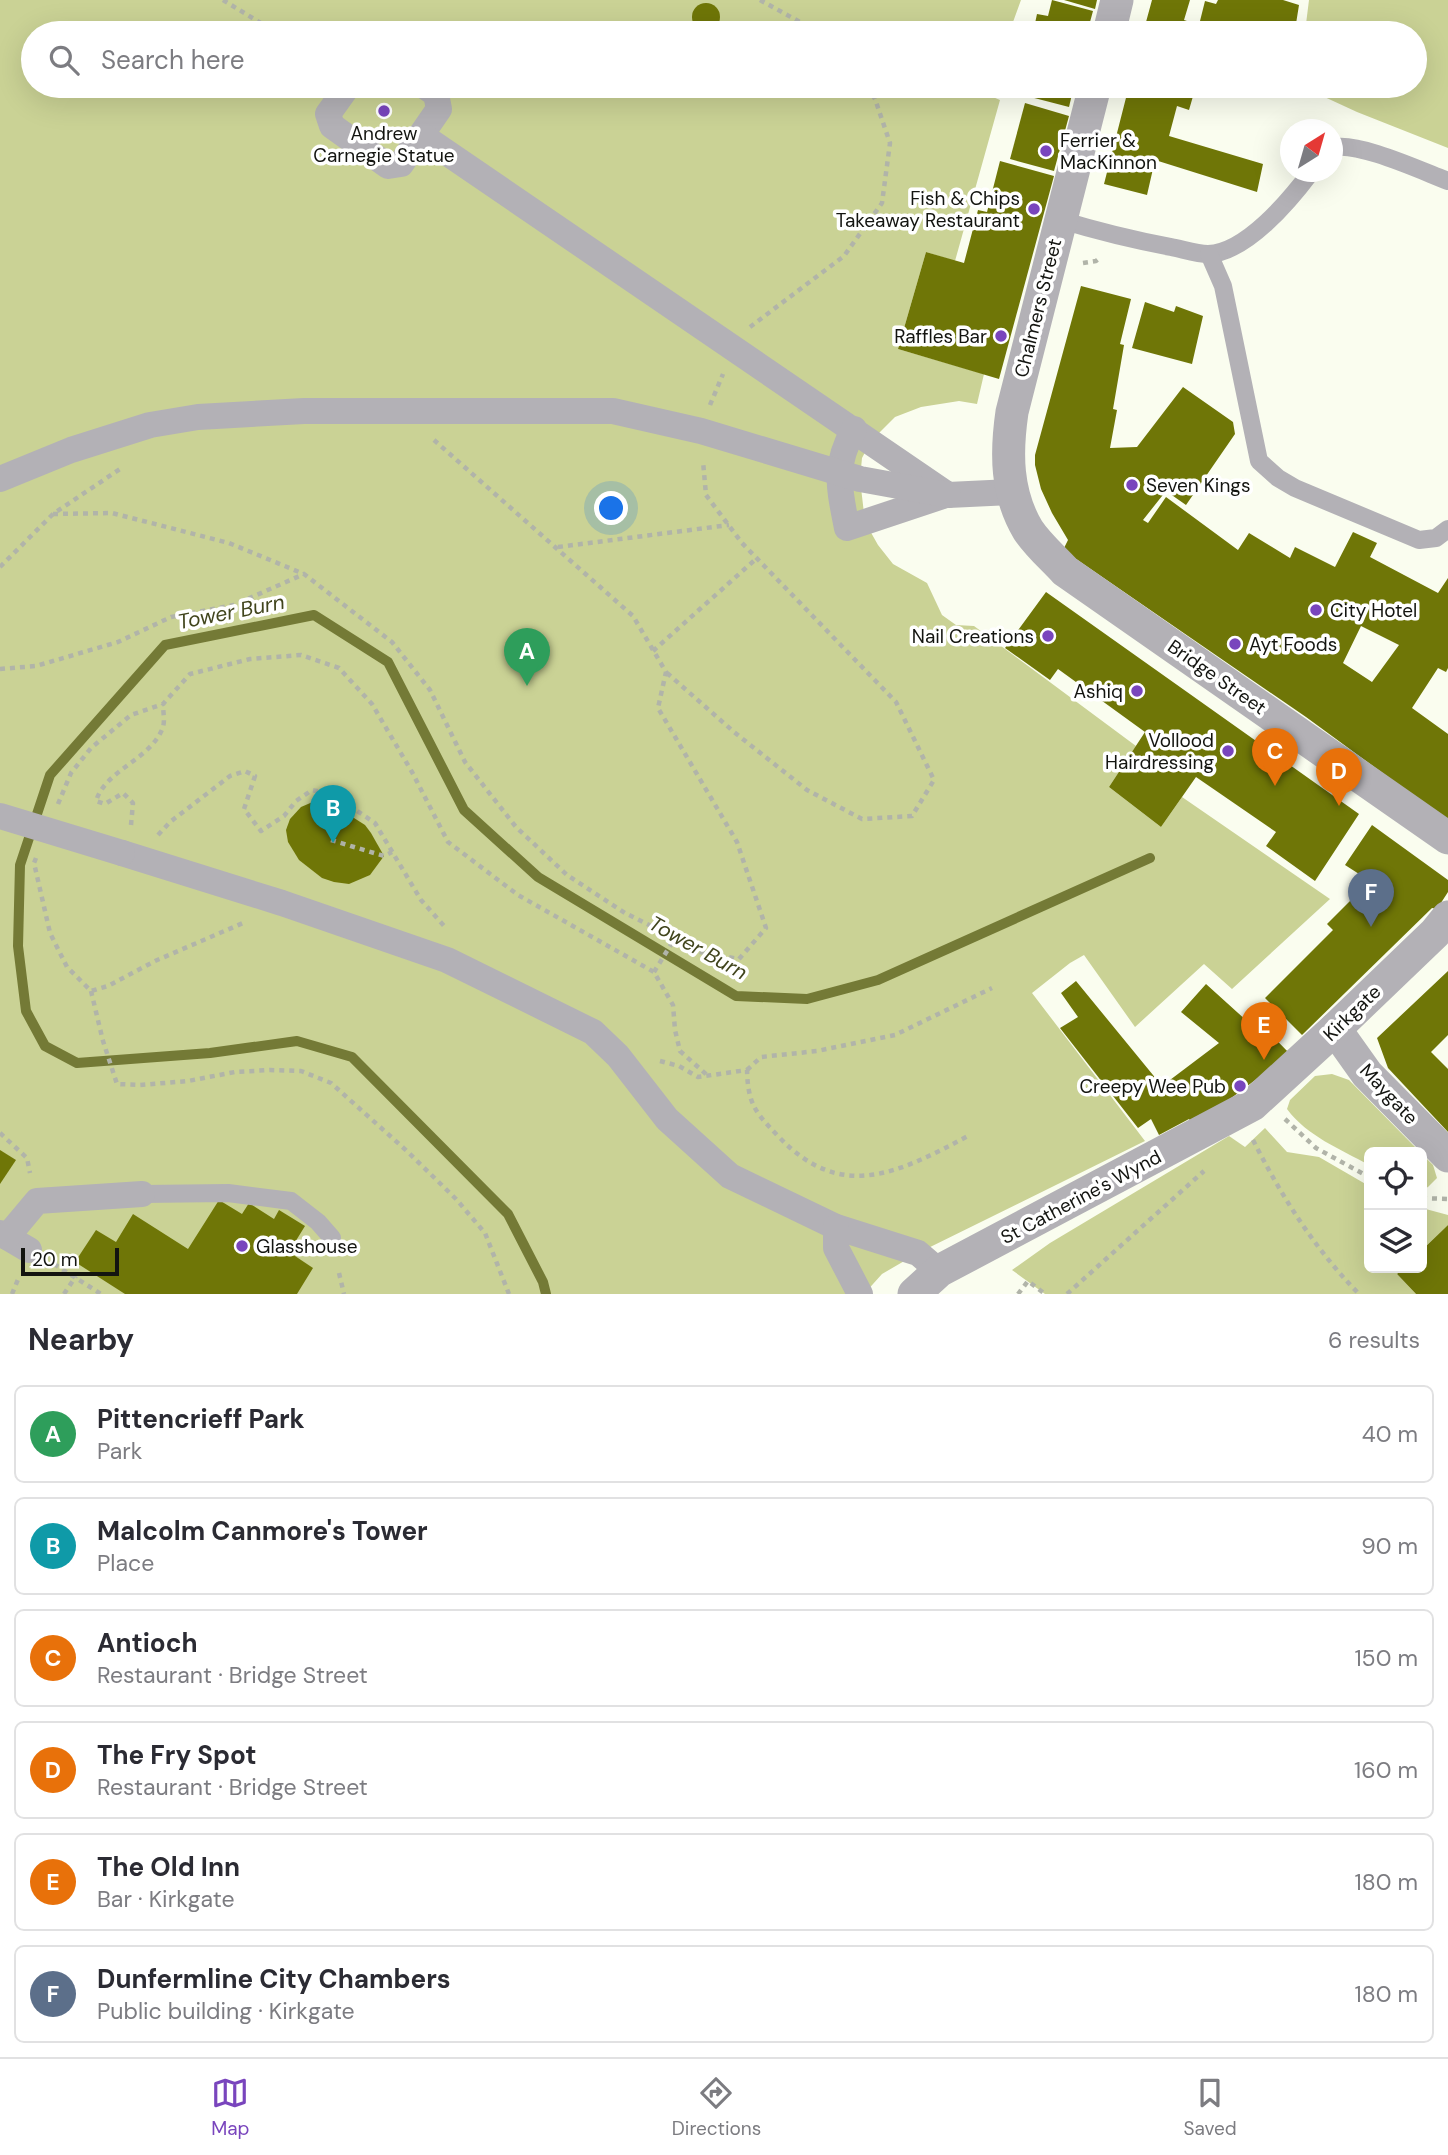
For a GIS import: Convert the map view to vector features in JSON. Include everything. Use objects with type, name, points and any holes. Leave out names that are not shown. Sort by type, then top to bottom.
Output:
[{"type":"street","points":[[1112,21],[1117,0]]},
{"type":"street","points":[[339,98],[328,114],[332,126],[388,166],[401,164],[439,109],[437,98]]},
{"type":"street","name":"Chalmers Street","points":[[1029,531],[1011,492],[1007,445],[1012,412],[1092,98]]},
{"type":"street","points":[[421,135],[948,495]]},
{"type":"street","points":[[0,480],[71,450],[150,425],[198,417],[304,411],[613,411],[701,431],[860,479],[948,495],[1011,492]]},
{"type":"street","points":[[853,429],[842,450],[838,472],[847,528],[948,495]]},
{"type":"street","name":"Bridge Street","points":[[1029,531],[1065,571],[1448,838]]},
{"type":"street","points":[[0,816],[282,902],[447,960],[593,1032],[618,1056],[667,1119],[730,1176],[836,1227],[918,1253],[939,1271]]},
{"type":"street","name":"Kirkgate","points":[[1254,1111],[1435,933],[1448,917]]},
{"type":"street","name":"Maygate","points":[[1335,1030],[1367,1074],[1448,1156]]},
{"type":"street","name":"St Catherine's Wynd","points":[[914,1294],[939,1271],[1254,1111]]},
{"type":"street","points":[[12,1240],[37,1201],[142,1195]]},
{"type":"street","points":[[836,1227],[836,1248],[860,1294]]},
{"type":"lane","points":[[1343,146],[1383,156],[1448,181]]},
{"type":"lane","points":[[1060,220],[1115,236],[1209,254],[1235,246],[1268,222],[1304,182]]},
{"type":"lane","points":[[1209,254],[1223,286],[1259,461],[1278,478],[1295,488],[1419,540],[1436,538],[1448,529]]},
{"type":"lane","points":[[142,1195],[228,1193],[291,1201],[318,1222],[332,1238]]},
{"type":"path","points":[[223,0],[257,21]]},
{"type":"path","points":[[760,0],[798,21]]},
{"type":"path","points":[[400,410],[633,616],[666,672],[734,732],[807,790],[862,819],[912,816],[934,780],[896,702],[757,558],[706,495],[701,431],[734,348],[753,323],[844,256],[883,203],[890,143],[874,98]]},
{"type":"path","points":[[0,567],[53,514],[131,462]]},
{"type":"path","points":[[53,514],[112,513],[229,543],[304,574],[392,642],[430,690],[465,762],[516,827],[567,875],[625,913],[694,950],[739,959],[766,928],[737,842],[659,708],[666,672]]},
{"type":"path","points":[[557,547],[729,525]]},
{"type":"path","points":[[653,651],[757,558]]},
{"type":"path","points":[[0,669],[36,666],[118,642],[171,617],[234,605],[304,574]]},
{"type":"path","points":[[331,840],[384,856],[391,852],[375,823],[332,794],[312,790],[296,801],[284,816],[261,831],[244,809],[255,776],[245,771],[230,776],[170,822],[135,857],[128,845],[133,803],[124,793],[106,804],[96,801],[100,788],[149,748],[163,726],[163,704],[190,674],[250,659],[301,655],[340,668],[372,704],[412,772],[448,842],[517,895],[654,972],[673,1005],[680,1051],[707,1075],[747,1070],[761,1057],[817,1051],[895,1035],[992,988]]},
{"type":"path","points":[[108,986],[282,902]]},
{"type":"path","points":[[654,972],[676,938]]},
{"type":"path","points":[[91,991],[117,1084],[188,1081],[270,1069],[301,1071],[331,1083],[362,1108],[456,1199],[485,1233],[509,1294]]},
{"type":"path","points":[[747,1070],[748,1095],[760,1118],[795,1154],[828,1172],[853,1176],[882,1174],[916,1163],[968,1136]]},
{"type":"path","points":[[1254,1111],[1364,1174]]},
{"type":"path","points":[[1254,1111],[1273,1180],[1287,1205],[1334,1268],[1359,1294]]},
{"type":"path","points":[[0,1133],[27,1158],[37,1201]]},
{"type":"path","points":[[1068,1294],[1207,1168]]},
{"type":"path","points":[[1427,1198],[1448,1199]]},
{"type":"path","points":[[339,1273],[344,1294]]},
{"type":"path","points":[[64,1294],[76,1276],[101,1294]]},
{"type":"path","points":[[1018,1294],[1028,1281],[1045,1294]]},
{"type":"green space","points":[[0,0],[1021,0],[1013,21],[21,21],[21,98],[1000,100],[955,261],[926,252],[898,349],[984,374],[977,404],[959,401],[921,407],[895,417],[871,441],[862,458],[860,479],[865,522],[893,564],[927,583],[942,615],[956,625],[974,626],[1136,746],[1109,787],[1161,827],[1182,797],[1330,899],[1232,989],[1204,964],[1135,1027],[1084,955],[1032,993],[1145,1141],[918,1253],[882,1274],[864,1294],[0,1294]]},
{"type":"green space","points":[[1309,0],[1448,0],[1448,148],[1327,98],[1427,98],[1427,21],[1306,21]]},
{"type":"green space","points":[[1332,1074],[1349,1080],[1415,1147],[1364,1147],[1364,1162],[1304,1127],[1287,1109],[1290,1100],[1315,1076]]},
{"type":"green space","points":[[1265,1128],[1287,1152],[1319,1157],[1364,1183],[1364,1273],[1398,1273],[1416,1294],[1045,1294],[1012,1270],[1050,1243],[1229,1136],[1245,1147]]},
{"type":"green space","points":[[1427,1159],[1433,1165],[1437,1178],[1428,1187]]},
{"type":"green space","points":[[1427,1209],[1448,1215],[1448,1225],[1427,1245]]},
{"type":"building","points":[[1052,0],[1093,11],[1090,21],[1036,21],[1037,14],[1048,16]]},
{"type":"building","points":[[1064,0],[1097,0],[1095,9]]},
{"type":"building","points":[[1152,0],[1190,0],[1184,20],[1187,21],[1146,21]]},
{"type":"building","points":[[1218,0],[1283,0],[1299,5],[1296,21],[1200,21],[1205,1],[1216,4]]},
{"type":"building","points":[[701,4],[711,4],[719,12],[719,21],[693,21],[693,12]]},
{"type":"building","points":[[1034,98],[1071,98],[1069,107]]},
{"type":"building","points":[[1126,98],[1192,98],[1189,110],[1177,106],[1169,136],[1263,164],[1257,192],[1155,160],[1147,195],[1104,184]]},
{"type":"building","points":[[1025,103],[1069,116],[1054,171],[1010,159]]},
{"type":"building","points":[[1000,161],[1054,176],[999,379],[898,349],[926,252],[964,263],[978,210],[987,212]]},
{"type":"building","points":[[1081,286],[1131,299],[1120,344],[1124,345],[1113,409],[1117,410],[1110,448],[1137,447],[1183,387],[1233,422],[1235,434],[1186,505],[1166,491],[1143,520],[1148,523],[1166,497],[1238,550],[1249,533],[1290,558],[1295,547],[1335,567],[1353,532],[1377,543],[1370,557],[1438,593],[1448,578],[1448,668],[1446,672],[1438,668],[1412,708],[1448,734],[1448,821],[1306,717],[1063,550],[1068,540],[1041,489],[1035,455]],"holes":[[[1361,626],[1399,645],[1372,682],[1343,663]]]},
{"type":"building","points":[[1145,302],[1174,312],[1176,306],[1203,316],[1192,364],[1132,348]]},
{"type":"building","points":[[1046,592],[1359,814],[1315,881],[1266,846],[1276,832],[1196,777],[1161,827],[1109,787],[1145,732],[1058,669],[1050,680],[1005,648]]},
{"type":"building","points":[[315,801],[332,804],[365,825],[371,833],[384,856],[370,875],[349,884],[334,882],[322,878],[299,860],[288,842],[286,830],[290,819],[301,807]]},
{"type":"building","points":[[1372,825],[1448,880],[1448,892],[1437,909],[1432,908],[1302,1035],[1265,998],[1333,930],[1327,924],[1370,881],[1345,865]]},
{"type":"building","points":[[1448,971],[1448,1035],[1431,1052],[1448,1069],[1448,1132],[1388,1068],[1377,1038]]},
{"type":"building","points":[[1076,981],[1162,1086],[1219,1043],[1181,1012],[1206,984],[1248,1022],[1254,1017],[1290,1054],[1194,1126],[1189,1119],[1159,1135],[1151,1119],[1138,1128],[1060,1028],[1078,1017],[1061,993]]},
{"type":"building","points":[[0,1150],[16,1160],[0,1184]]},
{"type":"building","name":"Glasshouse","points":[[219,1200],[242,1214],[249,1203],[274,1219],[279,1210],[305,1226],[289,1252],[313,1268],[297,1294],[125,1294],[75,1262],[96,1230],[116,1242],[133,1214],[188,1249]]},
{"type":"building","points":[[1448,1225],[1448,1294],[1416,1294],[1397,1274],[1427,1273],[1427,1245]]},
{"type":"waterway","name":"Tower Burn","points":[[546,1294],[543,1282],[508,1214],[352,1057],[297,1041],[210,1053],[77,1063],[45,1046],[26,1011],[18,946],[20,865],[50,775],[165,645],[314,615],[388,662],[464,810],[538,877],[736,996],[807,999],[878,980],[1150,858]]},
{"type":"place","name":"Andrew Carnegie Statue","points":[[384,111]]},
{"type":"place","name":"Ferrier & MacKinnon","points":[[1046,151]]},
{"type":"place","name":"Fish & Chips Takeaway Restaurant","points":[[1034,209]]},
{"type":"place","name":"Raffles Bar","points":[[1001,336]]},
{"type":"place","name":"Seven Kings","points":[[1132,485]]},
{"type":"place","name":"City Hotel","points":[[1316,610]]},
{"type":"place","name":"Nail Creations","points":[[1048,636]]},
{"type":"place","name":"Ayt Foods","points":[[1235,644]]},
{"type":"place","name":"Pittencrieff Park","points":[[527,686]]},
{"type":"place","name":"Ashiq","points":[[1137,691]]},
{"type":"place","name":"Vollood Hairdressing","points":[[1228,751]]},
{"type":"place","name":"Antioch","points":[[1275,786]]},
{"type":"place","name":"The Fry Spot","points":[[1339,806]]},
{"type":"place","name":"Malcolm Canmore's Tower","points":[[333,843]]},
{"type":"place","name":"Dunfermline City Chambers","points":[[1371,927]]},
{"type":"place","name":"The Old Inn","points":[[1264,1060]]},
{"type":"place","name":"Creepy Wee Pub","points":[[1240,1086]]},
{"type":"place","name":"Glasshouse","points":[[242,1246]]}]
